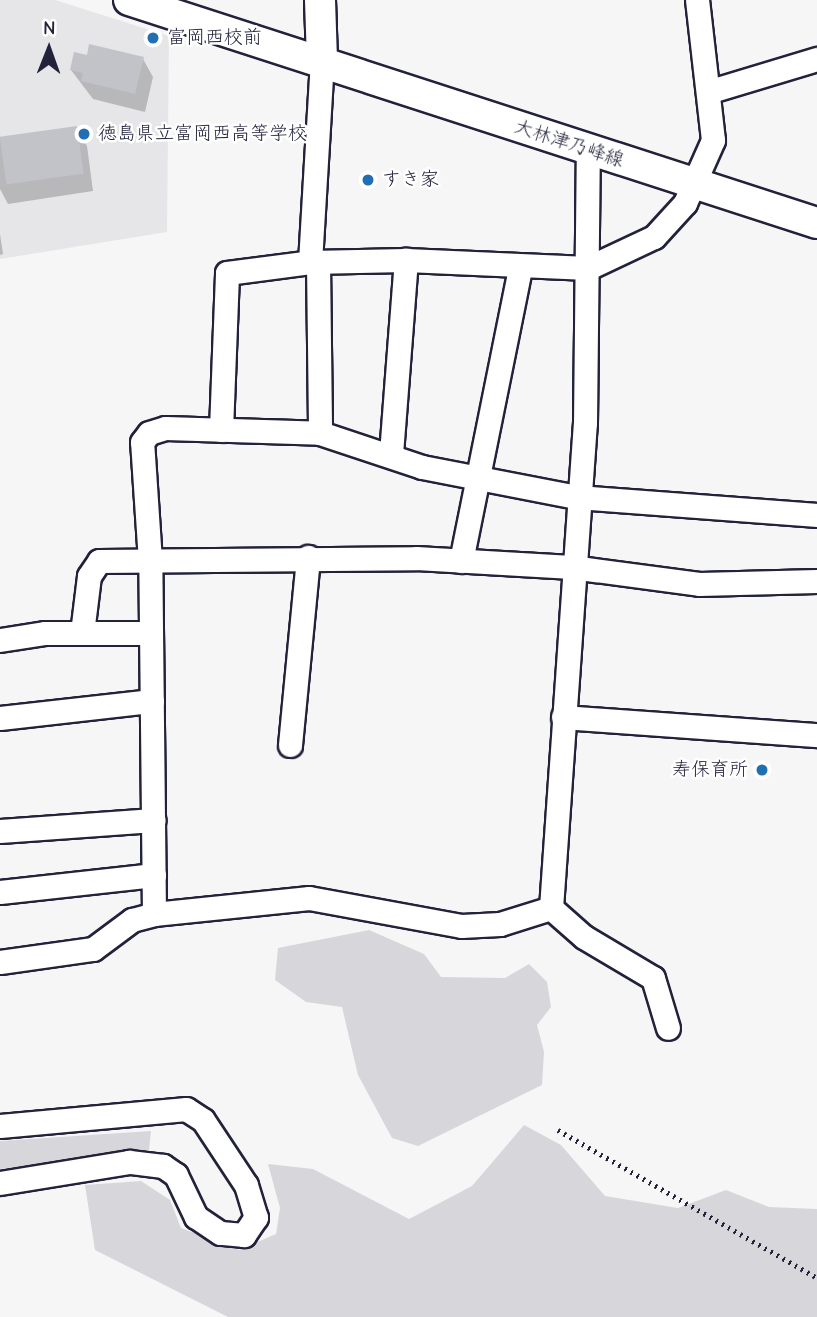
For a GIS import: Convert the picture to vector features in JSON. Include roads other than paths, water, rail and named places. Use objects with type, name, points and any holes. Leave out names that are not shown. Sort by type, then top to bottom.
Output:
[{"type":"main road","name":"大林津乃峰線","points":[[129,0],[817,223]]},
{"type":"main road","points":[[320,0],[322,61]]},
{"type":"street","points":[[221,430],[227,274],[314,262],[406,260],[520,268],[588,268],[654,237],[695,184],[713,140],[711,91],[696,0]]},
{"type":"street","points":[[711,91],[817,59]]},
{"type":"street","points":[[320,433],[314,262],[322,61]]},
{"type":"street","points":[[551,908],[577,497],[588,268],[588,150]]},
{"type":"street","points":[[391,454],[406,260]]},
{"type":"street","points":[[461,561],[481,476],[520,268]]},
{"type":"street","points":[[153,914],[150,561],[142,442],[165,428],[320,433],[391,454],[422,467],[481,476],[577,497],[817,515]]},
{"type":"street","points":[[290,745],[308,557]]},
{"type":"street","points":[[82,633],[89,576],[99,561],[308,557],[461,561],[572,567],[699,584],[817,581]]},
{"type":"street","points":[[0,640],[82,633],[151,634]]},
{"type":"street","points":[[0,718],[152,701]]},
{"type":"street","points":[[563,717],[817,735]]},
{"type":"street","points":[[0,831],[154,820]]},
{"type":"street","points":[[0,892],[154,875]]},
{"type":"street","points":[[0,962],[93,949],[132,920],[153,914],[309,898],[461,926],[500,924],[551,908]]},
{"type":"street","points":[[551,908],[584,937],[653,978],[668,1028]]},
{"type":"street","points":[[0,1126],[186,1109],[203,1120],[246,1185],[256,1217],[244,1235],[220,1233],[196,1217],[176,1175],[152,1165],[128,1162],[0,1182]]},
{"type":"place","name":"富岡西校前","points":[[153,38]]},
{"type":"place","name":"徳島県立富岡西高等学校","points":[[84,134]]},
{"type":"place","name":"すき家","points":[[368,180]]},
{"type":"place","name":"寿保育所","points":[[762,770]]}]
